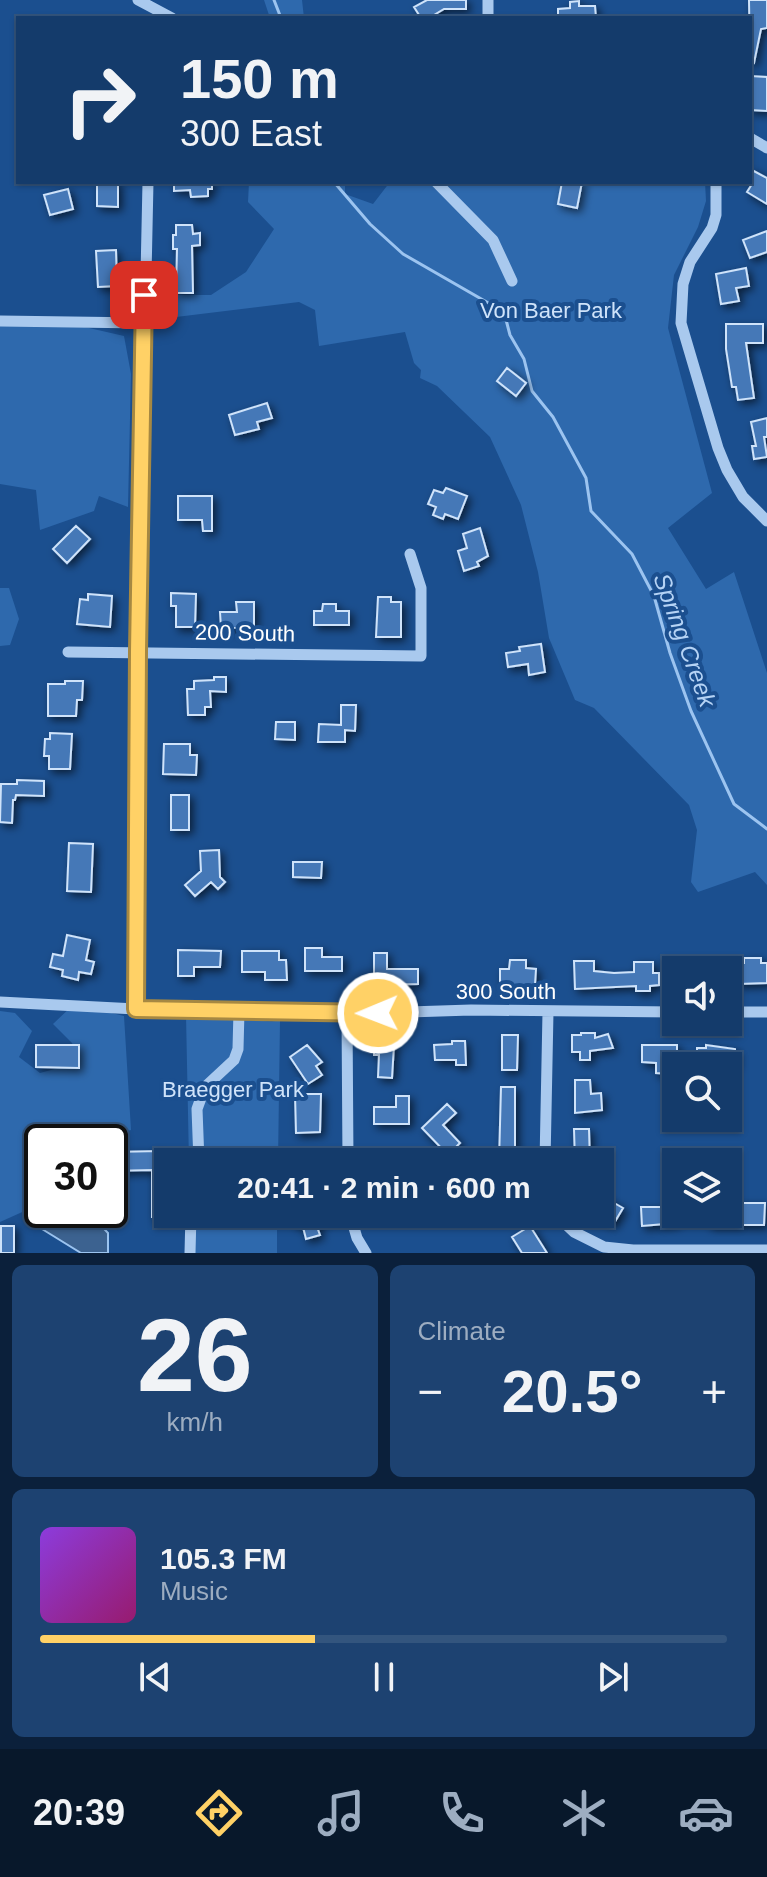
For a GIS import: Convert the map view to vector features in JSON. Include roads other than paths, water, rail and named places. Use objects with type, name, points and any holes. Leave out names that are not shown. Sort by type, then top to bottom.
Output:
[{"type":"street","points":[[138,0],[154,9]]},
{"type":"street","points":[[136,1009],[138,651],[148,184]]},
{"type":"street","points":[[438,184],[493,240],[512,281]]},
{"type":"street","points":[[716,184],[716,215],[712,228],[690,262],[683,284],[681,323],[727,470],[743,497],[767,521]]},
{"type":"street","points":[[0,321],[143,323]]},
{"type":"street","name":"200 South","points":[[68,652],[421,656],[421,588],[410,554]]},
{"type":"street","name":"300 South","points":[[0,1002],[347,1014],[471,1010],[662,1012]]},
{"type":"street","points":[[198,1148],[197,1109],[205,1087],[234,1060],[238,1049],[239,1011]]},
{"type":"street","points":[[545,1148],[548,1012]]},
{"type":"street","points":[[742,1012],[767,1012]]},
{"type":"street","points":[[347,1014],[348,1148]]},
{"type":"street","points":[[190,1253],[191,1228]]},
{"type":"street","points":[[354,1228],[366,1253]]},
{"type":"street","points":[[570,1228],[604,1247],[633,1250],[767,1250]]},
{"type":"waterway","name":"Spring Creek","points":[[274,0],[280,16]]},
{"type":"waterway","name":"Spring Creek","points":[[336,184],[370,224],[403,254],[504,312],[510,335],[524,359],[532,391],[553,417],[586,478],[591,511],[632,554],[654,596],[691,711],[734,804],[767,829]]},
{"type":"park label","name":"Von Baer Park","points":[[551,310]]},
{"type":"park label","name":"Braegger Park","points":[[233,1089]]}]
